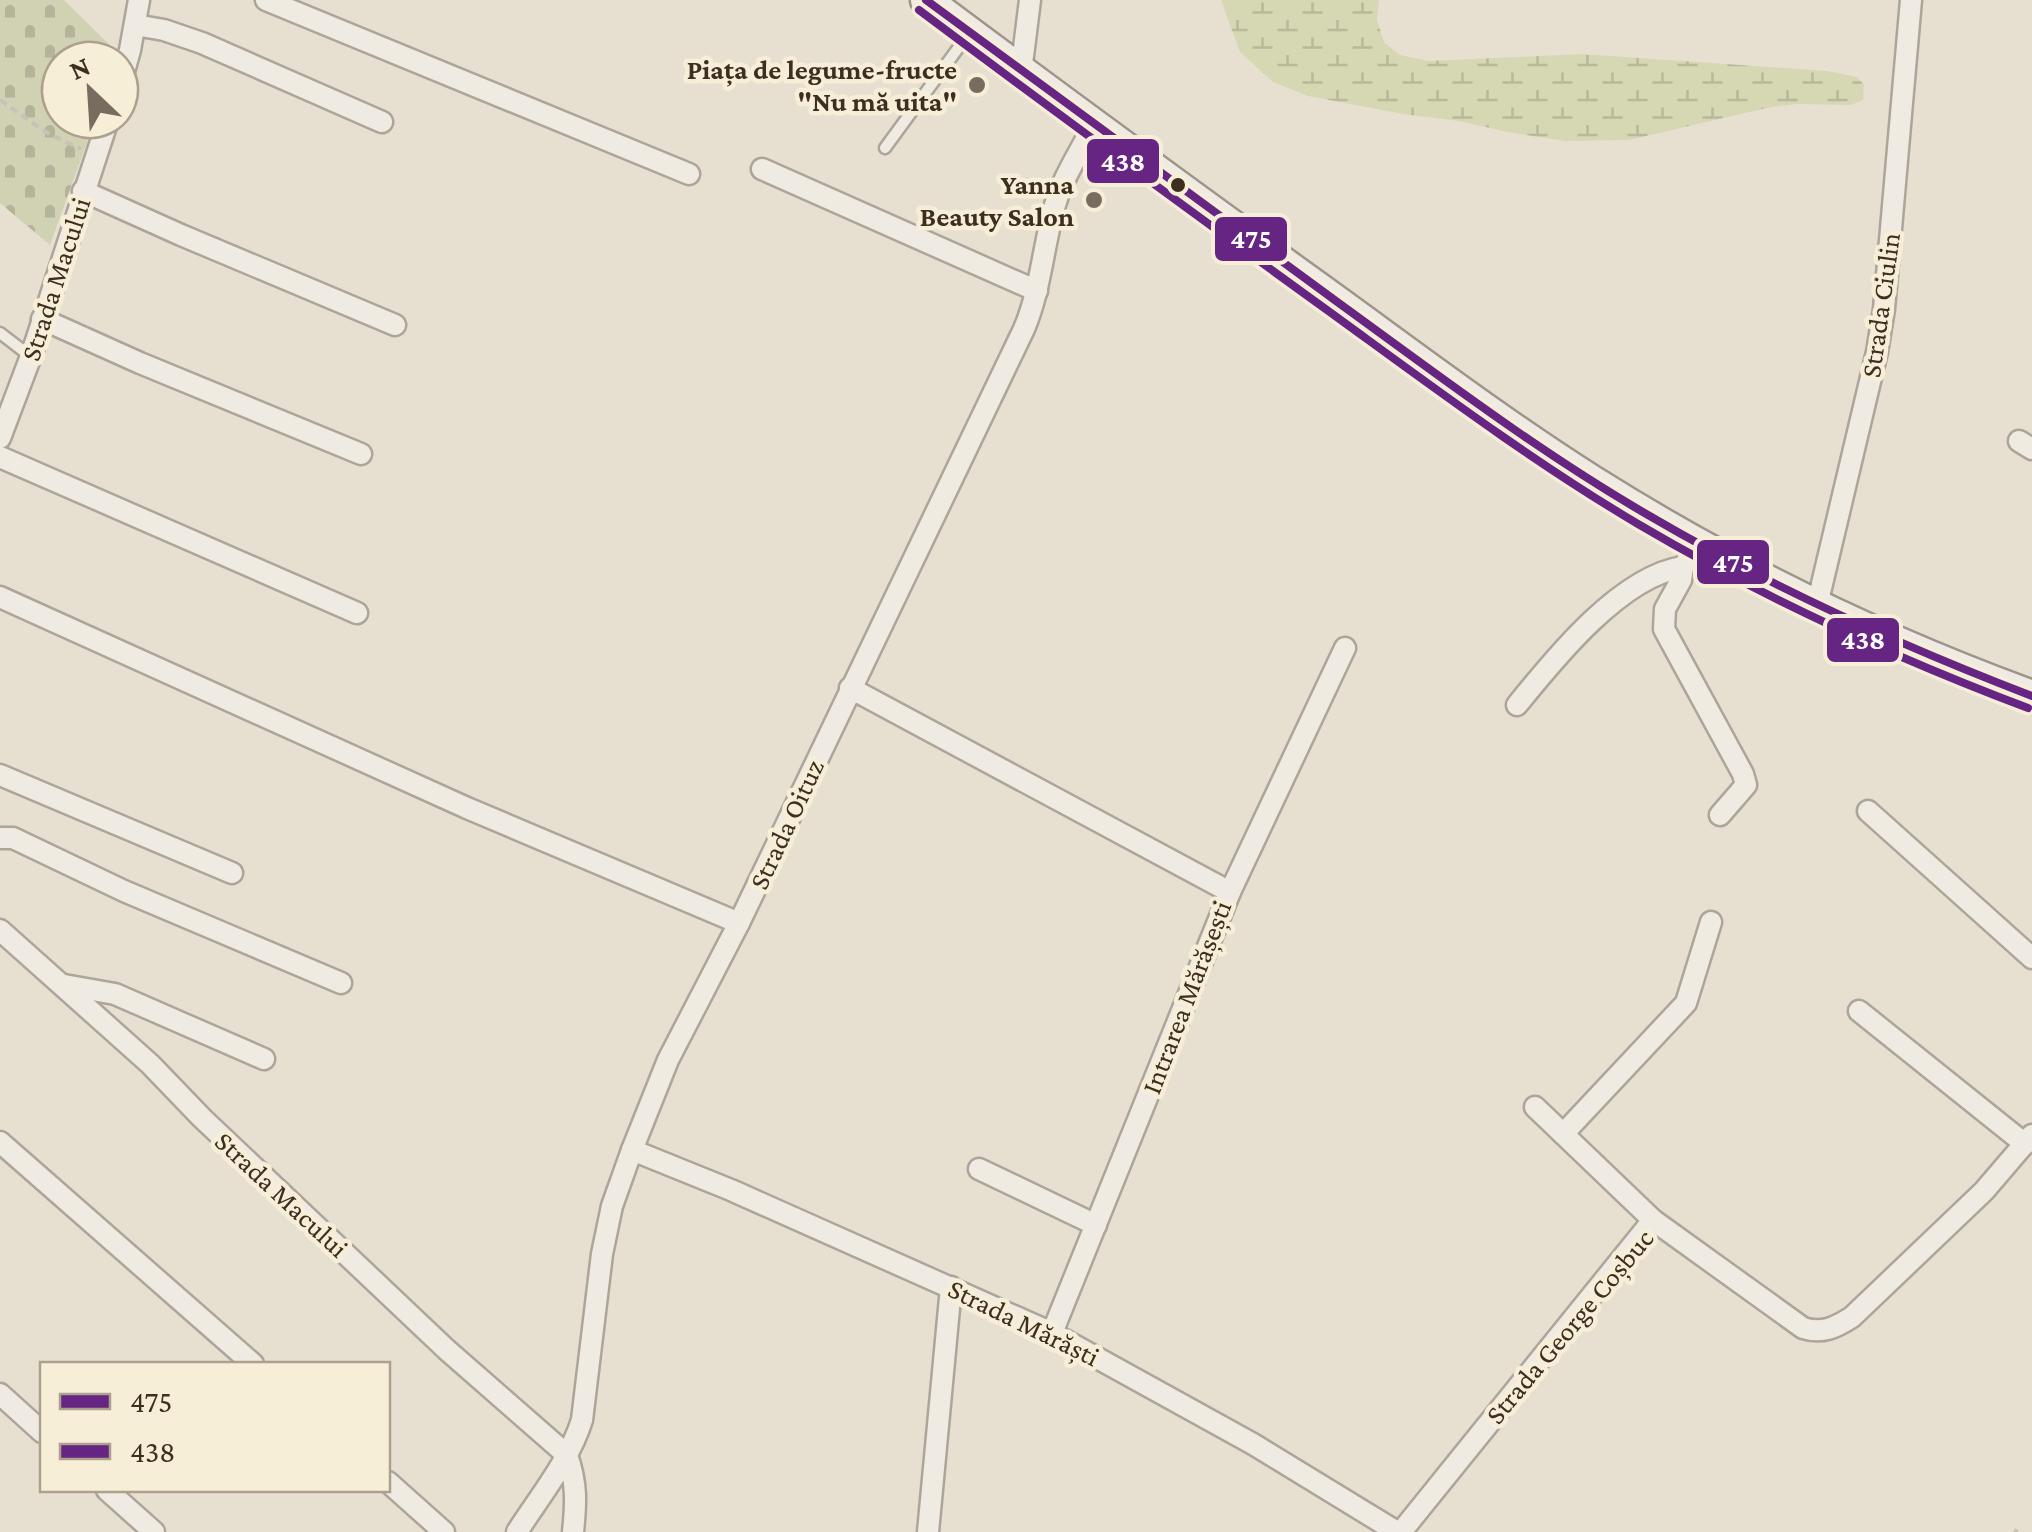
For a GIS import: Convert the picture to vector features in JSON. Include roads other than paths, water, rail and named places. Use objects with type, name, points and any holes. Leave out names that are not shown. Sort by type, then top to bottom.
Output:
[{"type":"main road","points":[[926,0],[1094,126],[1691,556],[2032,696]]},
{"type":"street","points":[[131,40],[138,0]]},
{"type":"street","points":[[266,0],[689,174]]},
{"type":"street","points":[[1020,72],[1030,0]]},
{"type":"street","name":"Strada Ciulin","points":[[1817,605],[1884,309],[1911,0]]},
{"type":"street","points":[[135,25],[202,42],[382,122]]},
{"type":"street","name":"Strada Oituz","points":[[517,1532],[567,1454],[582,1420],[602,1254],[612,1206],[668,1060],[739,923],[1024,329],[1037,291],[1058,197],[1094,126]]},
{"type":"street","name":"Strada Macului","points":[[0,438],[31,356],[101,140]]},
{"type":"street","points":[[762,169],[1037,291]]},
{"type":"street","points":[[83,191],[396,325]]},
{"type":"street","points":[[42,319],[362,454]]},
{"type":"street","points":[[0,457],[357,613]]},
{"type":"street","points":[[1518,705],[1576,636],[1632,588],[1691,556]]},
{"type":"street","points":[[1691,556],[1665,609],[1664,629],[1743,774],[1746,785],[1720,815]]},
{"type":"street","points":[[0,596],[467,808],[739,923]]},
{"type":"street","points":[[1230,892],[1345,648]]},
{"type":"street","name":"Intrarea Mărășești","points":[[850,688],[1230,892],[1052,1334]]},
{"type":"street","points":[[0,775],[232,873]]},
{"type":"street","points":[[1868,810],[2032,958]]},
{"type":"street","points":[[0,838],[13,838],[124,891],[341,983]]},
{"type":"street","points":[[1564,1134],[1686,1004],[1711,922]]},
{"type":"street","name":"Strada Macului","points":[[0,930],[150,1064],[447,1350],[567,1454]]},
{"type":"street","points":[[62,985],[115,994],[264,1059]]},
{"type":"street","points":[[1859,1011],[2028,1140]]},
{"type":"street","points":[[1536,1108],[1654,1220]]},
{"type":"street","name":"Strada George Coșbuc","points":[[1399,1532],[1654,1220],[1803,1328],[1832,1329],[1852,1318],[1984,1191],[2028,1140]]},
{"type":"street","points":[[0,1142],[252,1362]]},
{"type":"street","name":"Strada Mărăști","points":[[632,1150],[731,1190],[1052,1334],[1238,1436],[1367,1523],[1399,1532]]},
{"type":"street","points":[[979,1168],[1096,1225]]},
{"type":"street","points":[[928,1532],[951,1287]]},
{"type":"street","points":[[0,1394],[40,1430]]},
{"type":"street","points":[[567,1454],[575,1478],[574,1532]]},
{"type":"street","points":[[390,1484],[444,1532]]},
{"type":"street","points":[[109,1492],[154,1532]]},
{"type":"lane","points":[[885,148],[969,32]]},
{"type":"lane","points":[[0,334],[31,356]]},
{"type":"place","name":"Piața de legume-fructe \"Nu mă uita\"","points":[[977,85]]},
{"type":"place","name":"Yanna Beauty Salon","points":[[1094,200]]}]
